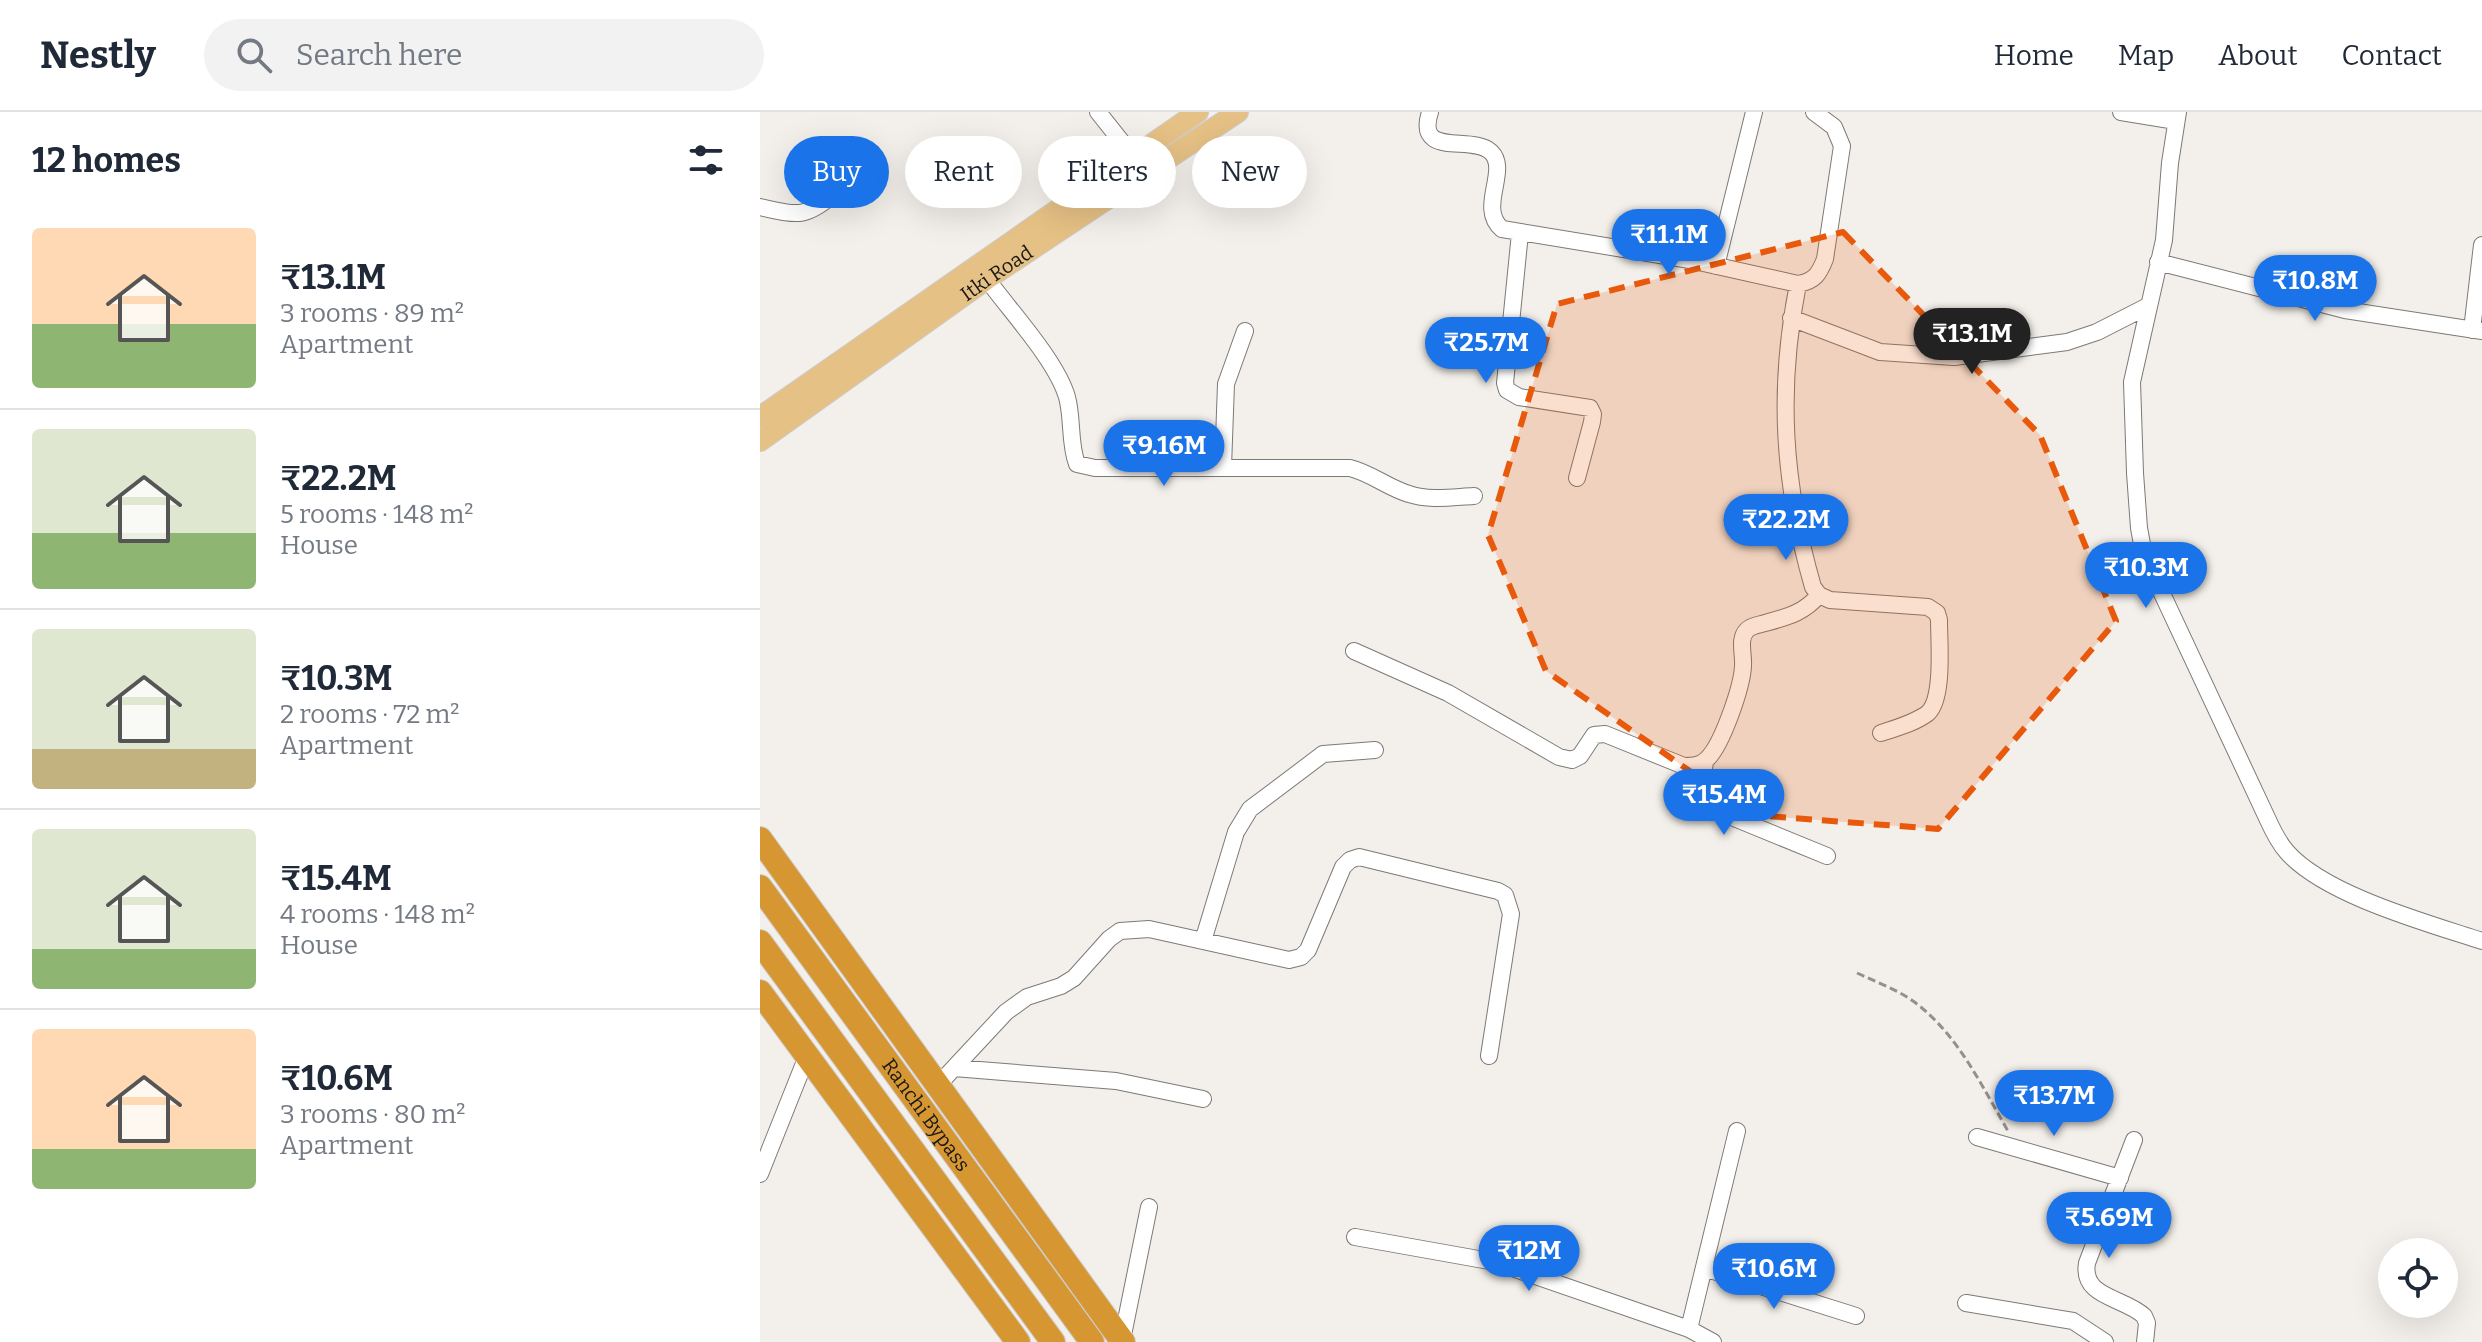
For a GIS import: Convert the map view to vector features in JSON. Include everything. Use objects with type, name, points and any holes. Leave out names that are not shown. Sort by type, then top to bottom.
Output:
[{"type":"highway","points":[[760,839],[946,1077],[1122,1341]]},
{"type":"highway","name":"Ranchi Bypass","points":[[760,887],[1092,1342]]},
{"type":"highway","name":"Ranchi Bypass","points":[[760,942],[1053,1342]]},
{"type":"highway","points":[[760,992],[1016,1341]]},
{"type":"main road","points":[[1163,136],[1198,112]]},
{"type":"main road","name":"Itki Road","points":[[760,441],[987,279],[1238,112]]},
{"type":"main road","points":[[760,417],[1059,208]]},
{"type":"street","points":[[1098,112],[1117,136]]},
{"type":"street","points":[[1430,112],[1426,125],[1428,134],[1435,139],[1488,149],[1495,155],[1494,223],[1502,229],[1716,266],[1798,284],[1812,281],[1820,273],[1825,259],[1842,146],[1834,127],[1814,112]]},
{"type":"street","points":[[1716,266],[1754,112]]},
{"type":"street","points":[[2121,112],[2177,117],[2167,218],[2135,363],[2132,402],[2139,528],[2144,555],[2268,820],[2287,852],[2326,881],[2391,909],[2482,941]]},
{"type":"street","points":[[760,207],[802,214],[816,208]]},
{"type":"street","points":[[1520,233],[1505,383],[1507,390],[1519,397],[1590,408],[1592,422],[1577,478]]},
{"type":"street","points":[[2158,262],[2345,310],[2477,331],[2482,245]]},
{"type":"street","points":[[987,279],[1061,383],[1070,413],[1073,455],[1077,464],[1095,468],[1350,468],[1363,471],[1407,494],[1440,498],[1474,496]]},
{"type":"street","points":[[1798,284],[1786,367],[1786,458],[1810,577],[1819,595],[1830,600],[1928,607],[1937,613],[1939,620],[1936,701],[1917,720],[1881,733]]},
{"type":"street","points":[[1791,318],[1880,352],[1954,357],[2067,342],[2097,332],[2148,306]]},
{"type":"street","points":[[1223,467],[1226,384],[1245,331]]},
{"type":"street","points":[[1819,595],[1809,607],[1796,614],[1745,631],[1742,639],[1742,679],[1718,743],[1705,762],[1700,799],[1705,806],[1827,856]]},
{"type":"street","points":[[1354,651],[1448,693],[1559,757],[1572,760],[1580,756],[1594,735],[1605,734],[1684,766],[1705,762]]},
{"type":"street","points":[[1203,941],[1236,832],[1250,809],[1323,754],[1375,750]]},
{"type":"street","points":[[946,1077],[1017,1002],[1074,978],[1120,931],[1149,929],[1289,960],[1301,957],[1308,950],[1343,867],[1359,857],[1505,895],[1511,914],[1489,1056]]},
{"type":"street","points":[[760,1174],[807,1056]]},
{"type":"street","points":[[946,1077],[1103,1080],[1203,1099]]},
{"type":"street","points":[[1689,1329],[1737,1131]]},
{"type":"street","points":[[1977,1137],[2120,1178]]},
{"type":"street","points":[[2134,1140],[2085,1273],[2093,1288],[2144,1316],[2147,1323],[2145,1342]]},
{"type":"street","points":[[1122,1341],[1149,1207]]},
{"type":"street","points":[[1355,1237],[1495,1262],[1689,1329],[1713,1342]]},
{"type":"street","points":[[1704,1268],[1856,1316]]},
{"type":"street","points":[[1966,1303],[2073,1321],[2105,1342]]},
{"type":"path","points":[[1857,973],[1912,1001],[1945,1030],[1962,1052],[2018,1148]]},
{"type":"highlighted area","points":[[1843,232],[2040,435],[2116,621],[1938,829],[1753,815],[1546,671],[1488,535],[1557,304]]}]
